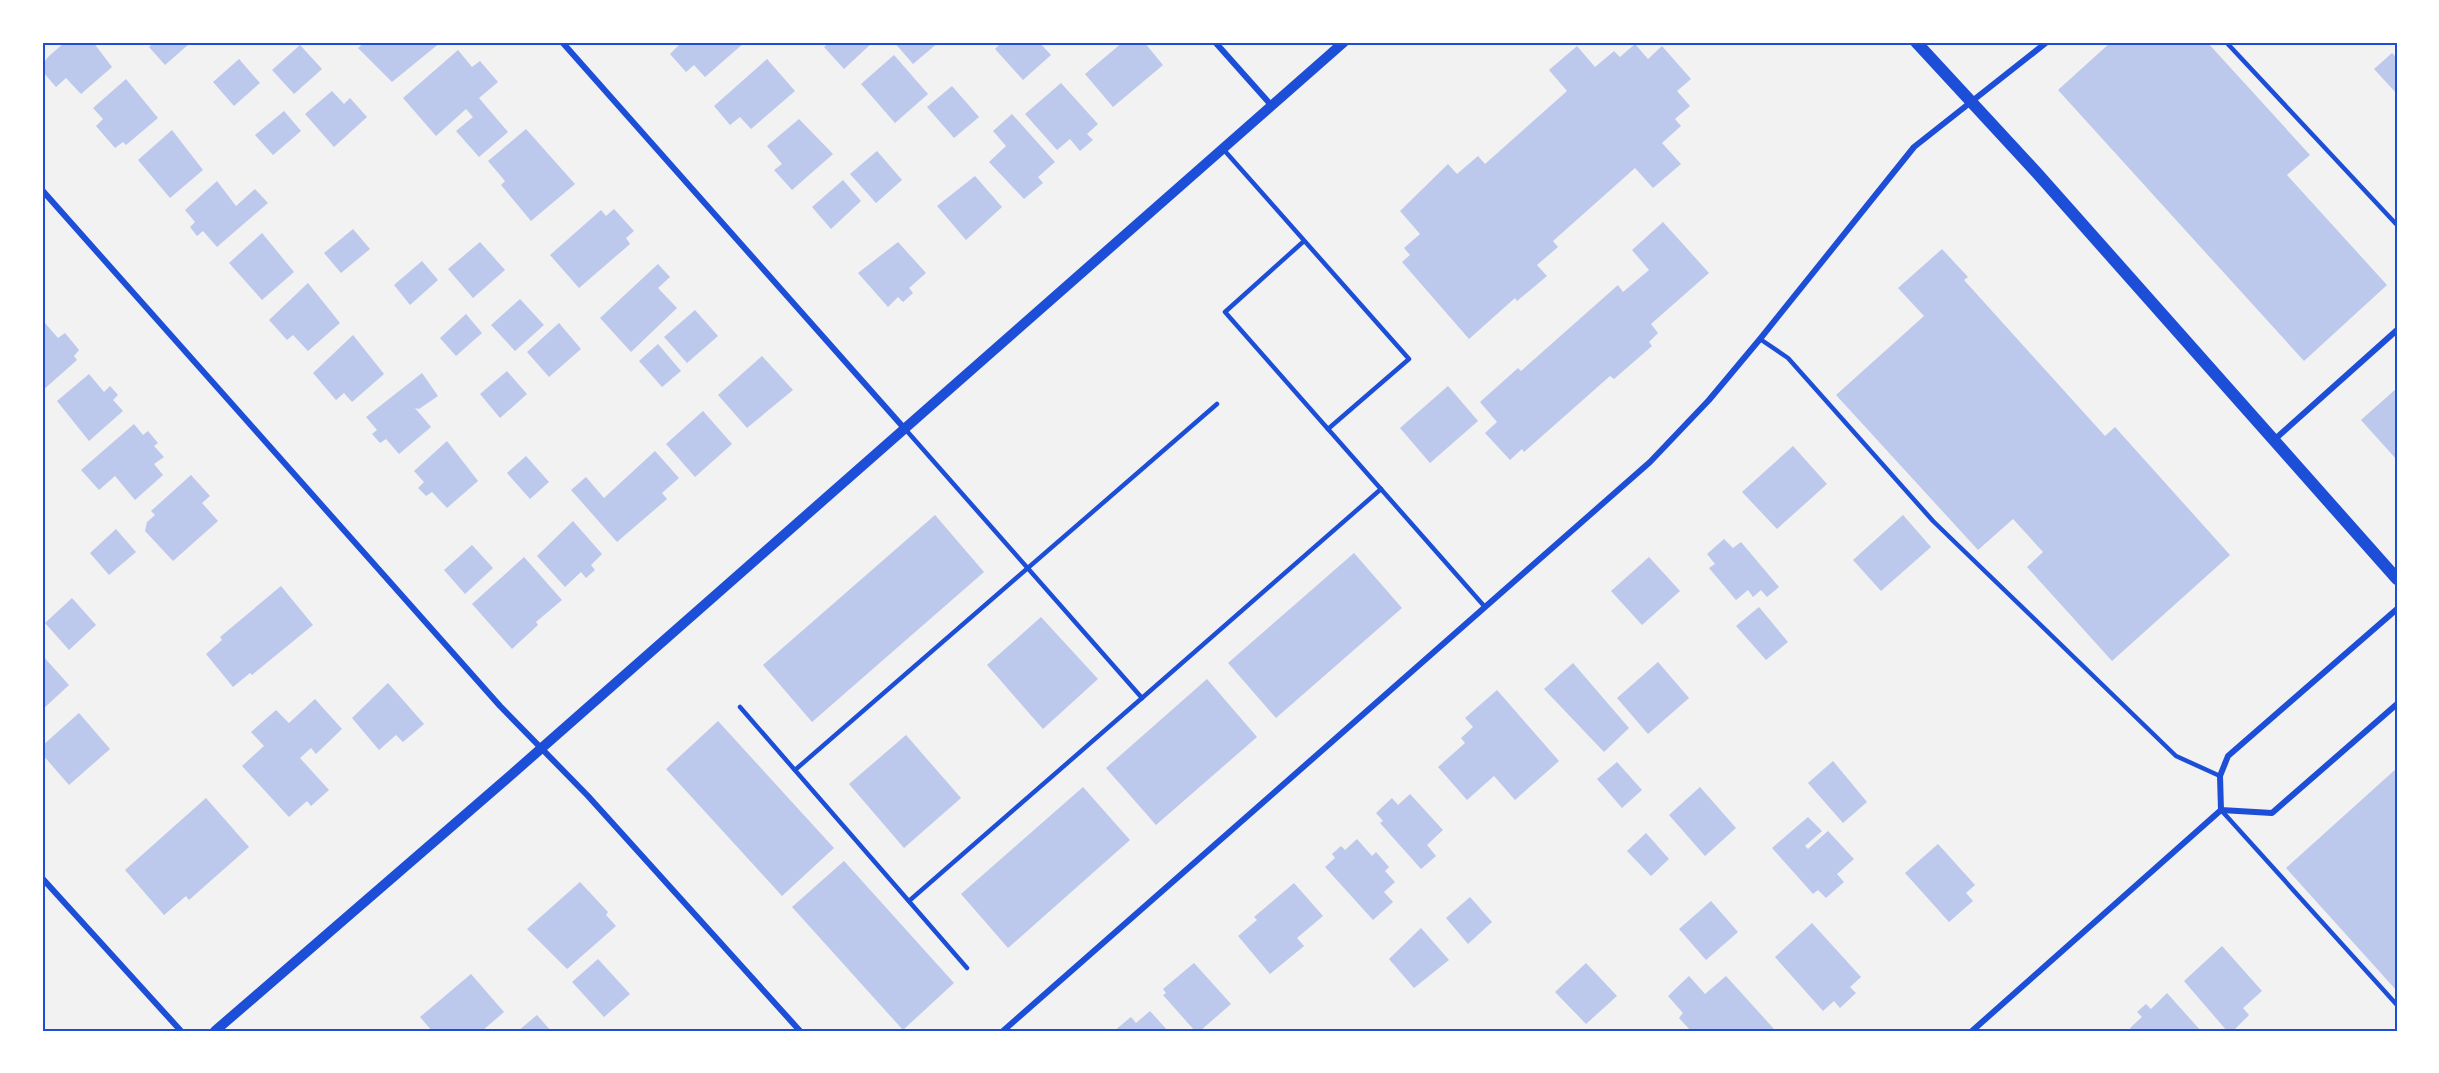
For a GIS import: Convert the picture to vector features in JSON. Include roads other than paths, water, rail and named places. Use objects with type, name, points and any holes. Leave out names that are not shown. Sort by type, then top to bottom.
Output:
[{"type":"main road","points":[[1916,42],[2397,579]]},
{"type":"street","points":[[562,42],[904,428]]},
{"type":"street","points":[[1215,42],[1272,106]]},
{"type":"street","points":[[215,1031],[541,748],[1344,42]]},
{"type":"street","points":[[1003,1031],[1650,462],[1708,400],[1760,339],[1914,147],[2047,42]]},
{"type":"street","points":[[42,190],[492,698],[588,796],[800,1031]]},
{"type":"street","points":[[2273,440],[2397,330]]},
{"type":"street","points":[[2221,810],[2220,776],[2228,756],[2397,609]]},
{"type":"street","points":[[1972,1031],[2221,810],[2272,813],[2397,704]]},
{"type":"street","points":[[42,878],[181,1031]]},
{"type":"lane","points":[[2226,42],[2397,225]]},
{"type":"lane","points":[[1223,149],[1409,358],[1328,429]]},
{"type":"lane","points":[[1305,241],[1224,312],[1485,607]]},
{"type":"lane","points":[[1760,339],[1788,358],[1934,521],[2176,756],[2220,776]]},
{"type":"lane","points":[[795,770],[1217,404]]},
{"type":"lane","points":[[904,428],[1142,698]]},
{"type":"lane","points":[[909,900],[1381,489]]},
{"type":"lane","points":[[740,707],[968,968]]},
{"type":"lane","points":[[2221,810],[2397,1005]]}]
